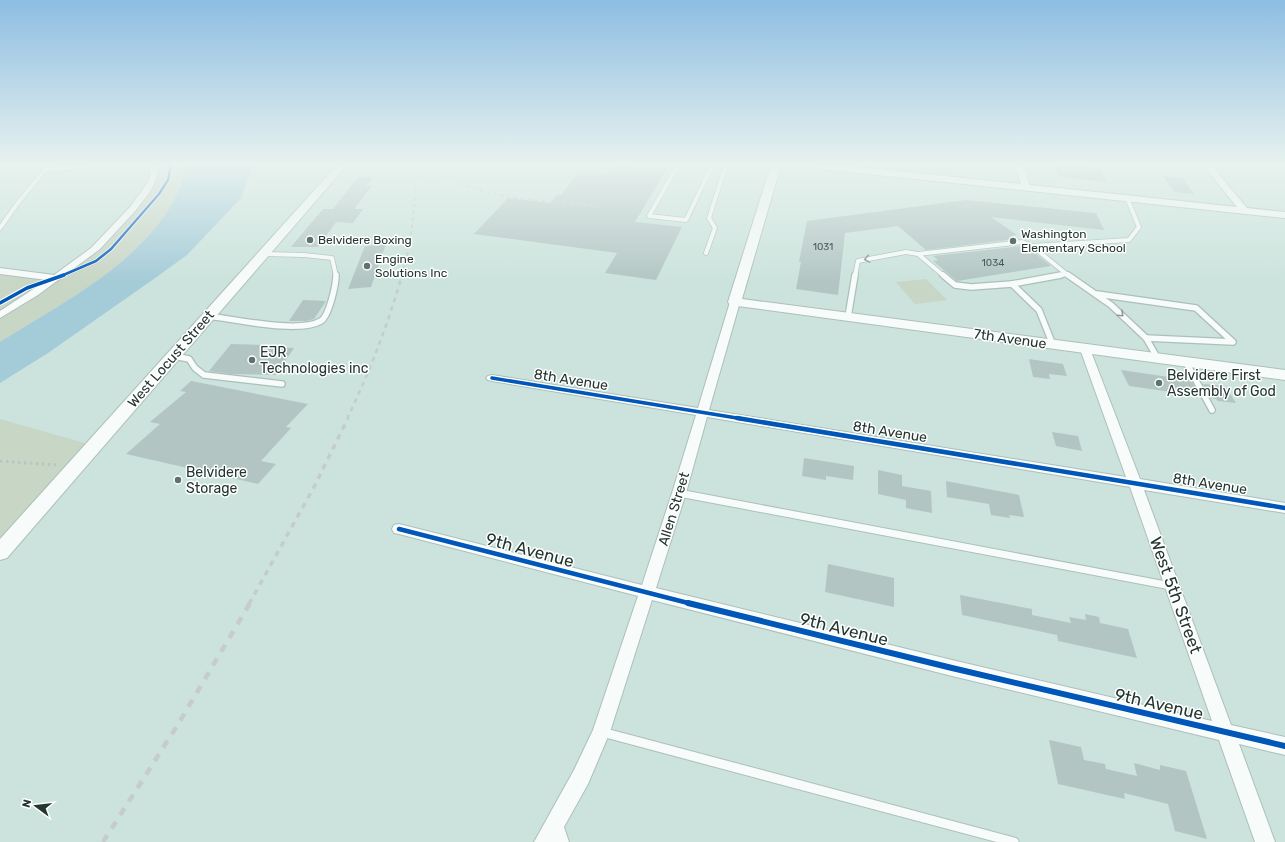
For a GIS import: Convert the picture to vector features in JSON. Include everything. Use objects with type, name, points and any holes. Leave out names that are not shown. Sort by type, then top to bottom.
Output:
[{"type":"street","points":[[0,315],[39,290],[92,251],[136,204]]},
{"type":"street","name":"West Locust Street","points":[[0,552],[77,467],[308,204]]},
{"type":"street","name":"Allen Street","points":[[552,837],[601,732],[648,594],[764,204]]},
{"type":"street","points":[[1188,204],[1285,215]]},
{"type":"street","points":[[1239,204],[1244,210]]},
{"type":"street","points":[[0,271],[54,278]]},
{"type":"street","name":"7th Avenue","points":[[735,302],[1285,375]]},
{"type":"street","name":"West 5th Street","points":[[1084,349],[1106,397],[1135,483],[1227,733],[1265,842]]},
{"type":"street","name":"8th Avenue","points":[[492,378],[1285,508]]},
{"type":"street","name":"9th Avenue","points":[[399,529],[648,594],[896,655],[1285,746]]},
{"type":"lane","points":[[0,228],[17,204]]},
{"type":"lane","points":[[656,204],[649,216],[686,220],[694,204]]},
{"type":"lane","points":[[706,253],[715,228],[709,218],[713,204]]},
{"type":"lane","points":[[1032,246],[1119,242],[1129,240],[1139,227],[1130,204]]},
{"type":"lane","points":[[848,317],[858,261],[906,252],[918,254],[1022,242],[1032,246],[1067,274],[1111,305],[1146,338],[1158,358]]},
{"type":"lane","points":[[208,316],[270,324],[300,325],[313,324],[322,321],[328,312],[338,277],[332,258],[304,255],[264,254]]},
{"type":"lane","points":[[918,254],[955,286],[971,287],[1012,284],[1067,274]]},
{"type":"lane","points":[[1012,284],[1038,310],[1053,345]]},
{"type":"lane","points":[[1095,294],[1196,308],[1234,342],[1146,338]]},
{"type":"lane","points":[[174,356],[189,359],[194,368],[204,375],[282,384]]},
{"type":"lane","points":[[1186,362],[1212,410]]},
{"type":"lane","points":[[679,493],[1173,586]]},
{"type":"lane","points":[[601,732],[1014,842]]},
{"type":"path","points":[[0,461],[77,467]]},
{"type":"green space","points":[[133,204],[171,204],[159,223],[137,247],[112,270],[84,290],[0,342],[0,271],[54,278],[92,251]]},
{"type":"green space","points":[[926,279],[947,300],[915,304],[896,282]]},
{"type":"green space","points":[[0,419],[95,446],[0,552]]},
{"type":"water","points":[[171,204],[235,204],[187,255],[48,353],[0,383],[0,342],[84,290],[112,270],[137,247],[159,223]]},
{"type":"building","points":[[337,204],[358,204],[354,209],[363,209],[353,223],[336,222],[318,247],[291,247],[323,209],[333,209]]},
{"type":"building","points":[[502,204],[646,204],[635,222],[682,227],[656,280],[605,273],[617,253],[474,234]]},
{"type":"building","name":"Washington Elementary School","points":[[933,204],[1009,204],[1096,213],[1104,230],[991,217],[1017,235],[1012,236],[1016,239],[926,250],[898,226],[845,233],[838,295],[796,289],[801,262],[799,262],[807,221]]},
{"type":"building","name":"Engine Solutions Inc","points":[[386,244],[371,287],[348,289],[365,246]]},
{"type":"building","points":[[1022,246],[1030,249],[1051,266],[957,281],[933,261],[938,260],[933,256]]},
{"type":"building","points":[[303,300],[326,301],[314,319],[306,321],[289,321]]},
{"type":"building","name":"EJR Technologies inc","points":[[231,344],[266,345],[264,347],[294,348],[276,375],[231,374],[209,371]]},
{"type":"building","points":[[1029,359],[1063,364],[1067,376],[1049,374],[1050,379],[1033,377]]},
{"type":"building","name":"Belvidere First Assembly of God","points":[[1121,370],[1189,380],[1192,382],[1200,396],[1129,386]]},
{"type":"building","points":[[191,381],[308,404],[286,427],[291,428],[261,461],[276,464],[258,484],[126,454],[160,424],[150,422],[186,392],[180,391]]},
{"type":"building","points":[[1203,384],[1225,386],[1236,403],[1218,401],[1210,398]]},
{"type":"building","points":[[1052,432],[1078,436],[1082,451],[1056,446]]},
{"type":"building","points":[[804,458],[854,466],[853,480],[826,476],[826,480],[802,476]]},
{"type":"building","points":[[878,470],[902,475],[902,486],[931,491],[932,513],[906,508],[906,500],[878,494]]},
{"type":"building","points":[[946,481],[1019,495],[1024,517],[1009,515],[1010,518],[991,515],[989,504],[947,497]]},
{"type":"building","points":[[828,564],[894,578],[894,607],[825,592]]},
{"type":"building","points":[[960,595],[1032,609],[1032,615],[1071,623],[1069,617],[1086,620],[1085,614],[1099,617],[1100,623],[1128,629],[1137,658],[1058,641],[1057,635],[962,615]]},
{"type":"building","points":[[1049,740],[1081,747],[1084,760],[1105,764],[1106,769],[1137,776],[1134,763],[1160,770],[1160,765],[1186,771],[1207,839],[1175,831],[1168,804],[1124,793],[1125,799],[1058,784]]},
{"type":"railway","points":[[402,276],[408,248],[414,204]]},
{"type":"railway","points":[[578,204],[596,206]]},
{"type":"railway","points":[[347,419],[378,348],[402,275]]},
{"type":"railway","points":[[249,604],[314,487],[348,418]]},
{"type":"railway","points":[[103,842],[177,726],[250,603]]},
{"type":"cycle path","points":[[0,303],[27,288],[73,272],[96,261],[111,249],[150,204]]},
{"type":"cycle path","points":[[492,378],[1285,508]]},
{"type":"cycle path","points":[[399,529],[841,641],[1063,695],[1285,746]]},
{"type":"place","name":"Belvidere Boxing","points":[[310,240]]},
{"type":"place","name":"Washington Elementary School","points":[[1013,241]]},
{"type":"place","name":"Engine Solutions Inc","points":[[367,266]]},
{"type":"place","name":"EJR Technologies inc","points":[[252,360]]},
{"type":"place","name":"Belvidere First Assembly of God","points":[[1159,383]]},
{"type":"place","name":"Belvidere Storage","points":[[178,480]]}]
